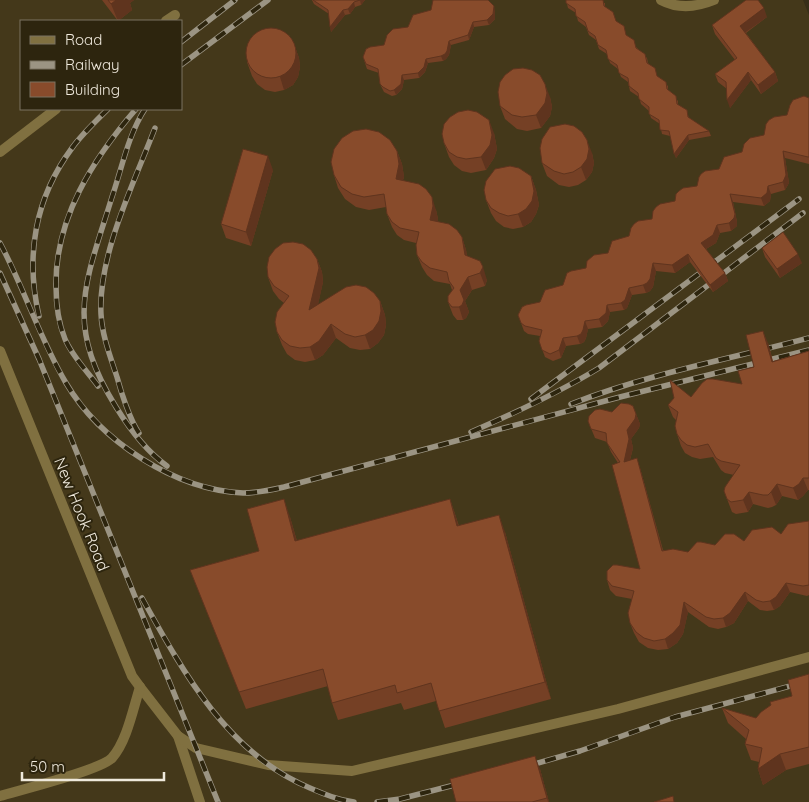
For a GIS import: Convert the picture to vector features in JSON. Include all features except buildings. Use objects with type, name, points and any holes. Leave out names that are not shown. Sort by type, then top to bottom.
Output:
[{"type":"street","points":[[661,0],[682,7],[701,5],[714,0]]},
{"type":"street","points":[[168,20],[175,15]]},
{"type":"street","points":[[0,152],[55,110]]},
{"type":"street","name":"New Hook Road","points":[[0,351],[132,676],[178,736]]},
{"type":"street","points":[[178,736],[196,748],[268,765],[352,771],[618,709],[809,657]]},
{"type":"street","points":[[0,796],[90,770],[111,760],[124,737],[140,688]]},
{"type":"street","points":[[178,736],[200,802]]},
{"type":"shaded area","points":[[0,0],[803,0],[809,15],[809,802],[0,802]]},
{"type":"railway","points":[[182,41],[235,0]]},
{"type":"railway","points":[[182,64],[268,0]]},
{"type":"railway","points":[[39,316],[33,271],[36,228],[42,207],[59,167],[72,148],[107,110]]},
{"type":"railway","points":[[98,386],[68,345],[63,333],[56,299],[57,261],[62,237],[80,191],[105,148],[135,110]]},
{"type":"railway","points":[[144,110],[130,141],[94,255],[84,303],[85,327],[90,351],[100,377],[116,407],[138,439],[167,466]]},
{"type":"railway","points":[[139,433],[126,406],[105,338],[101,314],[102,291],[111,244],[155,128]]},
{"type":"railway","points":[[531,399],[799,199]]},
{"type":"railway","points":[[471,432],[504,418],[599,368],[803,213]]},
{"type":"railway","points":[[0,243],[66,383],[98,424],[119,443],[142,459],[191,483],[217,490],[248,493],[284,487],[620,397],[809,350]]},
{"type":"railway","points":[[0,273],[39,359],[218,802]]},
{"type":"railway","points":[[571,404],[659,375],[809,338]]},
{"type":"railway","points":[[142,598],[192,682],[232,732],[255,754],[281,773],[310,788],[354,802]]},
{"type":"railway","points":[[524,767],[580,751],[675,717],[809,681]]},
{"type":"railway","points":[[377,802],[400,799],[466,782]]}]
